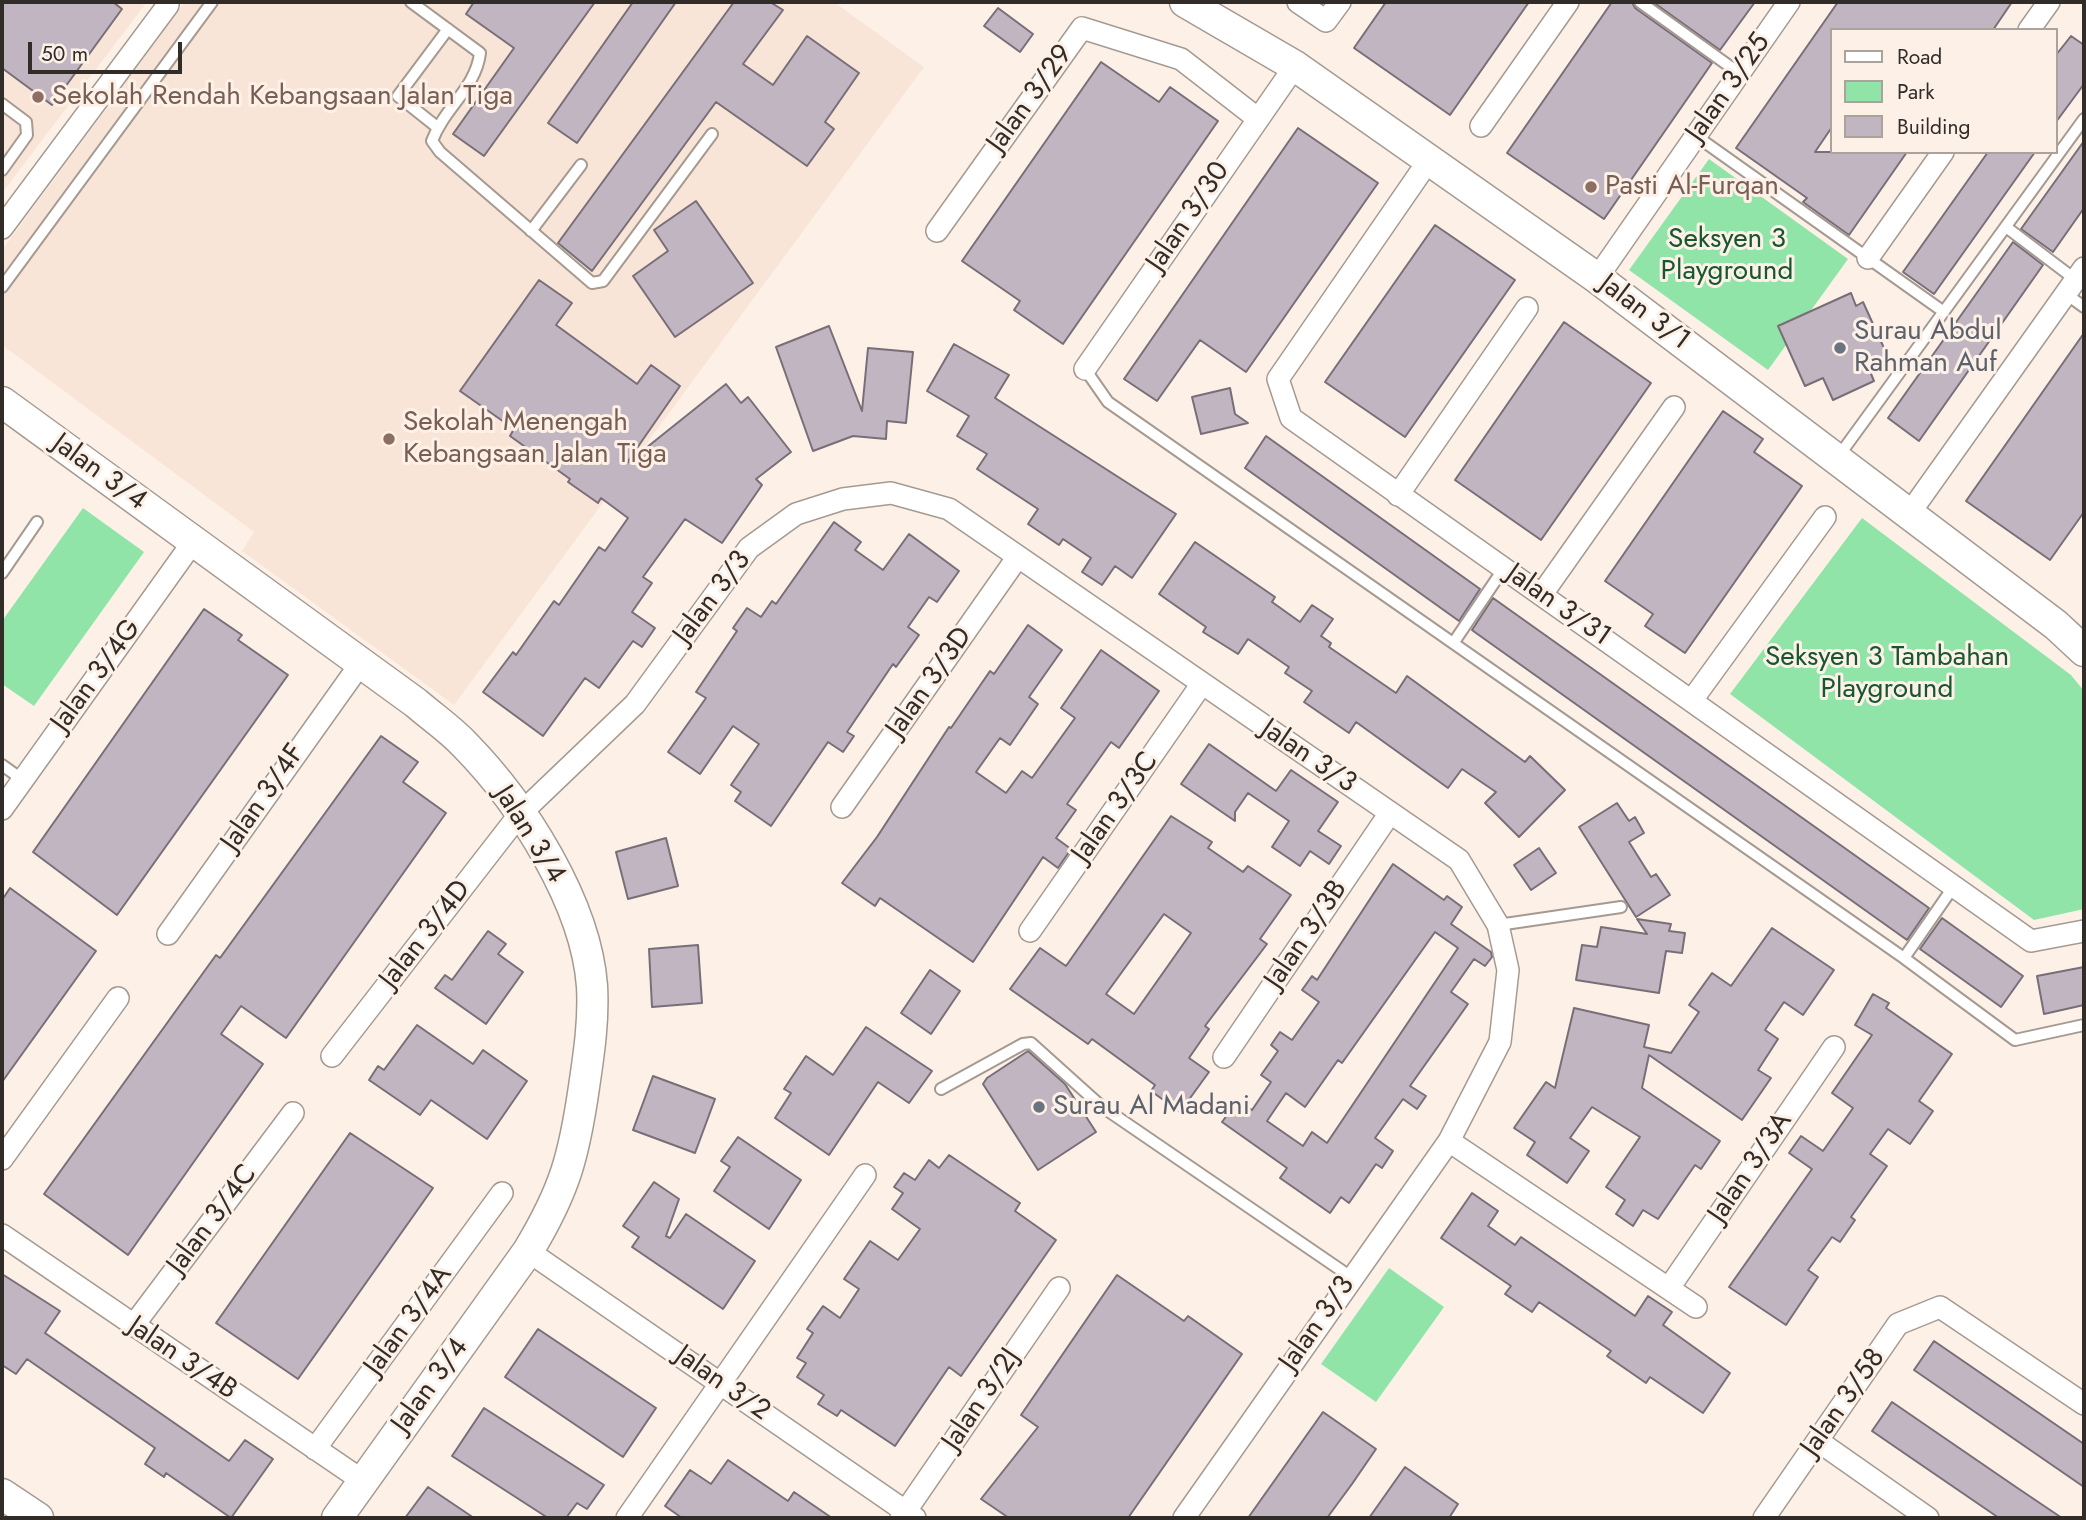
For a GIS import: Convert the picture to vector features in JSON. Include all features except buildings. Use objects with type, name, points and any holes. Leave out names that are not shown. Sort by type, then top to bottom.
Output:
[{"type":"street","name":"Jalan 3/1","points":[[1185,2],[1295,66],[1597,278],[2056,625],[2084,651]]},
{"type":"street","points":[[1298,2],[1326,21],[1340,2]]},
{"type":"street","points":[[1481,126],[1568,2]]},
{"type":"street","name":"Jalan 3/25","points":[[1597,278],[1789,2]]},
{"type":"street","points":[[2030,28],[2049,2]]},
{"type":"street","points":[[2,228],[168,5]]},
{"type":"street","name":"Jalan 3/29","points":[[937,231],[1082,27],[1181,59],[1257,118]]},
{"type":"street","name":"Jalan 3/30","points":[[1085,369],[1295,66]]},
{"type":"street","points":[[1868,258],[1942,154]]},
{"type":"street","name":"Jalan 3/31","points":[[1429,160],[1279,379],[1291,418],[2031,941],[2084,931]]},
{"type":"street","points":[[1909,514],[2075,281]]},
{"type":"street","points":[[1398,495],[1527,308]]},
{"type":"street","name":"Jalan 3/4","points":[[2,402],[360,663],[464,743],[551,861],[584,943],[592,984],[593,1027],[569,1171],[554,1208],[528,1251],[337,1518]]},
{"type":"street","points":[[1542,594],[1674,407]]},
{"type":"street","name":"Jalan 3/3","points":[[519,815],[635,704],[749,548],[796,514],[843,499],[891,493],[949,509],[1201,685],[1459,860],[1498,925],[1508,970],[1500,1042],[1449,1141],[1184,1518]]},
{"type":"street","points":[[1692,700],[1825,517]]},
{"type":"street","name":"Jalan 3/4G","points":[[2,809],[193,542]]},
{"type":"street","name":"Jalan 3/3D","points":[[842,807],[1017,558]]},
{"type":"street","name":"Jalan 3/4F","points":[[169,934],[360,663]]},
{"type":"street","name":"Jalan 3/3C","points":[[1030,931],[1201,685]]},
{"type":"street","name":"Jalan 3/3B","points":[[1224,1057],[1390,813]]},
{"type":"street","name":"Jalan 3/4D","points":[[332,1056],[519,815]]},
{"type":"street","points":[[2,1159],[118,998]]},
{"type":"street","name":"Jalan 3/3A","points":[[1668,1288],[1834,1047]]},
{"type":"street","name":"Jalan 3/4C","points":[[133,1326],[293,1113]]},
{"type":"street","points":[[1449,1141],[1696,1307]]},
{"type":"street","points":[[627,1518],[865,1175]]},
{"type":"street","name":"Jalan 3/4A","points":[[315,1448],[502,1193]]},
{"type":"street","name":"Jalan 3/4B","points":[[2,1235],[363,1481]]},
{"type":"street","name":"Jalan 3/2","points":[[528,1251],[907,1516]]},
{"type":"street","name":"Jalan 3/2J","points":[[907,1516],[1059,1288]]},
{"type":"street","name":"Jalan 3/58","points":[[1764,1518],[1898,1324],[1940,1307],[2084,1404]]},
{"type":"street","points":[[1818,1441],[1928,1518]]},
{"type":"street","points":[[2,1494],[38,1518]]},
{"type":"lane","points":[[2,287],[212,2]]},
{"type":"lane","points":[[411,2],[480,53],[478,72],[437,127],[432,141],[440,152],[592,283],[603,281],[712,134]]},
{"type":"lane","points":[[1640,2],[1739,73]]},
{"type":"lane","points":[[437,127],[398,96],[448,29]]},
{"type":"lane","points":[[2,104],[26,122],[27,135],[2,170]]},
{"type":"lane","points":[[1837,459],[2084,119]]},
{"type":"lane","points":[[1696,136],[1944,312]]},
{"type":"lane","points":[[531,231],[581,165]]},
{"type":"lane","points":[[2006,227],[2075,281],[2084,307]]},
{"type":"lane","points":[[1085,369],[1108,402],[1904,958],[2015,1040],[2084,1025]]},
{"type":"lane","points":[[2,573],[37,522]]},
{"type":"lane","points":[[1454,642],[1504,568]]},
{"type":"lane","points":[[2,765],[23,780]]},
{"type":"lane","points":[[1904,958],[1954,886]]},
{"type":"lane","points":[[1498,925],[1620,907]]},
{"type":"lane","points":[[941,1089],[1023,1044],[1031,1043],[1101,1107],[1351,1277]]},
{"type":"shaded area","name":"Sekolah Rendah Kebangsaan Jalan Tiga","points":[[2,2],[147,2],[2,193]]},
{"type":"shaded area","name":"Sekolah Menengah Kebangsaan Jalan Tiga","points":[[185,2],[834,2],[924,67],[454,705],[242,551],[254,532],[2,345],[2,250]]},
{"type":"green space","name":"Seksyen 3 Playground","points":[[1709,159],[1848,259],[1768,370],[1629,270]]},
{"type":"green space","points":[[83,508],[144,552],[34,706],[2,684],[2,621]]},
{"type":"green space","name":"Seksyen 3 Tambahan Playground","points":[[1862,518],[2071,675],[2084,691],[2084,909],[2034,920],[1730,694]]},
{"type":"green space","points":[[1389,1268],[1444,1307],[1376,1402],[1321,1364]]},
{"type":"place","name":"Sekolah Rendah Kebangsaan Jalan Tiga","points":[[38,97]]},
{"type":"place","name":"Pasti Al-Furqan","points":[[1591,187]]},
{"type":"place","name":"Surau Abdul Rahman Auf","points":[[1840,348]]},
{"type":"place","name":"Sekolah Menengah Kebangsaan Jalan Tiga","points":[[389,439]]},
{"type":"place","name":"Surau Al Madani","points":[[1039,1107]]}]
